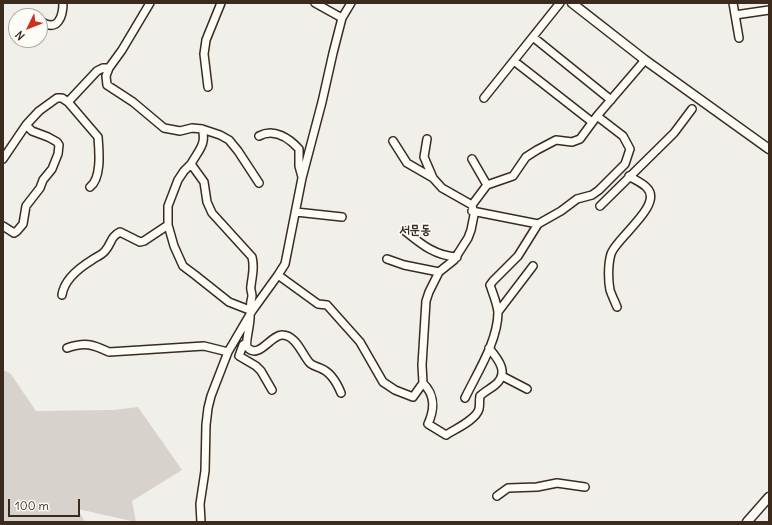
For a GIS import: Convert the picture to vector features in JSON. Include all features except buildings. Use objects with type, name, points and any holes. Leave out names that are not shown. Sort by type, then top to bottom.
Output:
[{"type":"main road","points":[[572,3],[646,60],[769,149]]},
{"type":"main road","points":[[747,522],[769,497]]},
{"type":"street","points":[[48,26],[54,25],[62,17],[63,3]]},
{"type":"street","points":[[150,3],[122,50],[108,68],[106,76],[107,85],[134,102],[164,128],[180,131],[192,128],[202,128],[229,140],[259,183]]},
{"type":"street","points":[[208,87],[204,54],[206,40],[221,3]]},
{"type":"street","points":[[314,3],[342,18]]},
{"type":"street","points":[[201,522],[200,504],[205,471],[208,408],[217,378],[228,352],[251,313],[285,264],[302,178],[333,53],[342,18],[351,3]]},
{"type":"street","points":[[484,98],[560,3]]},
{"type":"street","points":[[733,3],[739,38]]},
{"type":"street","points":[[735,15],[769,10]]},
{"type":"street","points":[[532,37],[611,100]]},
{"type":"street","points":[[278,275],[318,304],[327,305],[360,342],[383,382],[395,390],[413,397],[422,383],[426,301],[429,292],[439,272],[457,257],[464,247],[471,230],[474,215],[472,208],[487,185],[513,176],[526,157],[556,140],[572,142],[580,139],[595,119],[646,60]]},
{"type":"street","points":[[465,398],[493,338],[498,312],[490,285],[518,256],[538,224],[561,211],[577,199],[592,195],[599,190],[625,164],[630,149],[623,136],[595,119],[514,61]]},
{"type":"street","points":[[68,102],[96,71],[103,68],[108,68]]},
{"type":"street","points":[[3,159],[26,125],[39,112],[57,98],[62,98],[68,102],[98,137],[97,174],[94,183],[90,187]]},
{"type":"street","points":[[600,206],[674,133],[692,108]]},
{"type":"street","points":[[3,226],[12,233],[20,228],[24,220],[26,206],[52,169],[58,154],[59,145],[56,142],[48,137],[32,131],[26,125]]},
{"type":"street","points":[[202,128],[204,136],[203,144],[191,164],[178,180],[168,206],[168,225],[174,246],[183,266],[229,302],[251,313]]},
{"type":"street","points":[[259,136],[269,132],[289,140],[296,145],[299,149],[299,166],[302,178]]},
{"type":"street","points":[[427,139],[424,156],[433,178]]},
{"type":"street","points":[[393,141],[407,163],[433,178],[442,188],[472,208],[538,224]]},
{"type":"street","points":[[472,159],[487,185]]},
{"type":"street","points":[[191,164],[204,182],[207,202],[212,213],[252,258],[254,266],[250,288],[252,295],[250,305],[251,325],[246,343],[243,345],[239,356],[256,366],[261,371],[272,390]]},
{"type":"street","points":[[618,307],[610,291],[609,270],[611,253],[635,225],[648,205],[651,197],[648,189],[629,176]]},
{"type":"street","points":[[296,212],[342,217]]},
{"type":"street","points":[[62,295],[63,289],[67,282],[81,267],[104,252],[115,235],[120,232],[140,242],[144,241],[168,225]]},
{"type":"street","points":[[405,231],[435,253],[457,257]]},
{"type":"street","points":[[387,259],[404,265],[439,272]]},
{"type":"street","points":[[498,312],[533,266]]},
{"type":"street","points":[[246,343],[253,351],[258,351],[273,338],[287,336],[296,343],[310,363],[324,370],[334,379],[341,393]]},
{"type":"street","points":[[67,348],[79,344],[96,346],[109,352],[204,346],[228,352]]},
{"type":"street","points":[[422,383],[429,389],[432,396],[432,414],[428,424],[446,435],[472,419],[477,414],[480,408],[480,396],[499,382],[502,376],[502,368],[499,360],[489,348]]},
{"type":"street","points":[[502,376],[527,389]]},
{"type":"street","points":[[497,496],[508,488],[537,487],[557,483],[585,487]]},
{"type":"shaded area","points":[[3,370],[10,373],[36,411],[113,410],[138,407],[182,470],[132,501],[136,522],[78,509],[85,522],[3,522]]},
{"type":"district","name":"서문동","points":[[415,230]]}]
